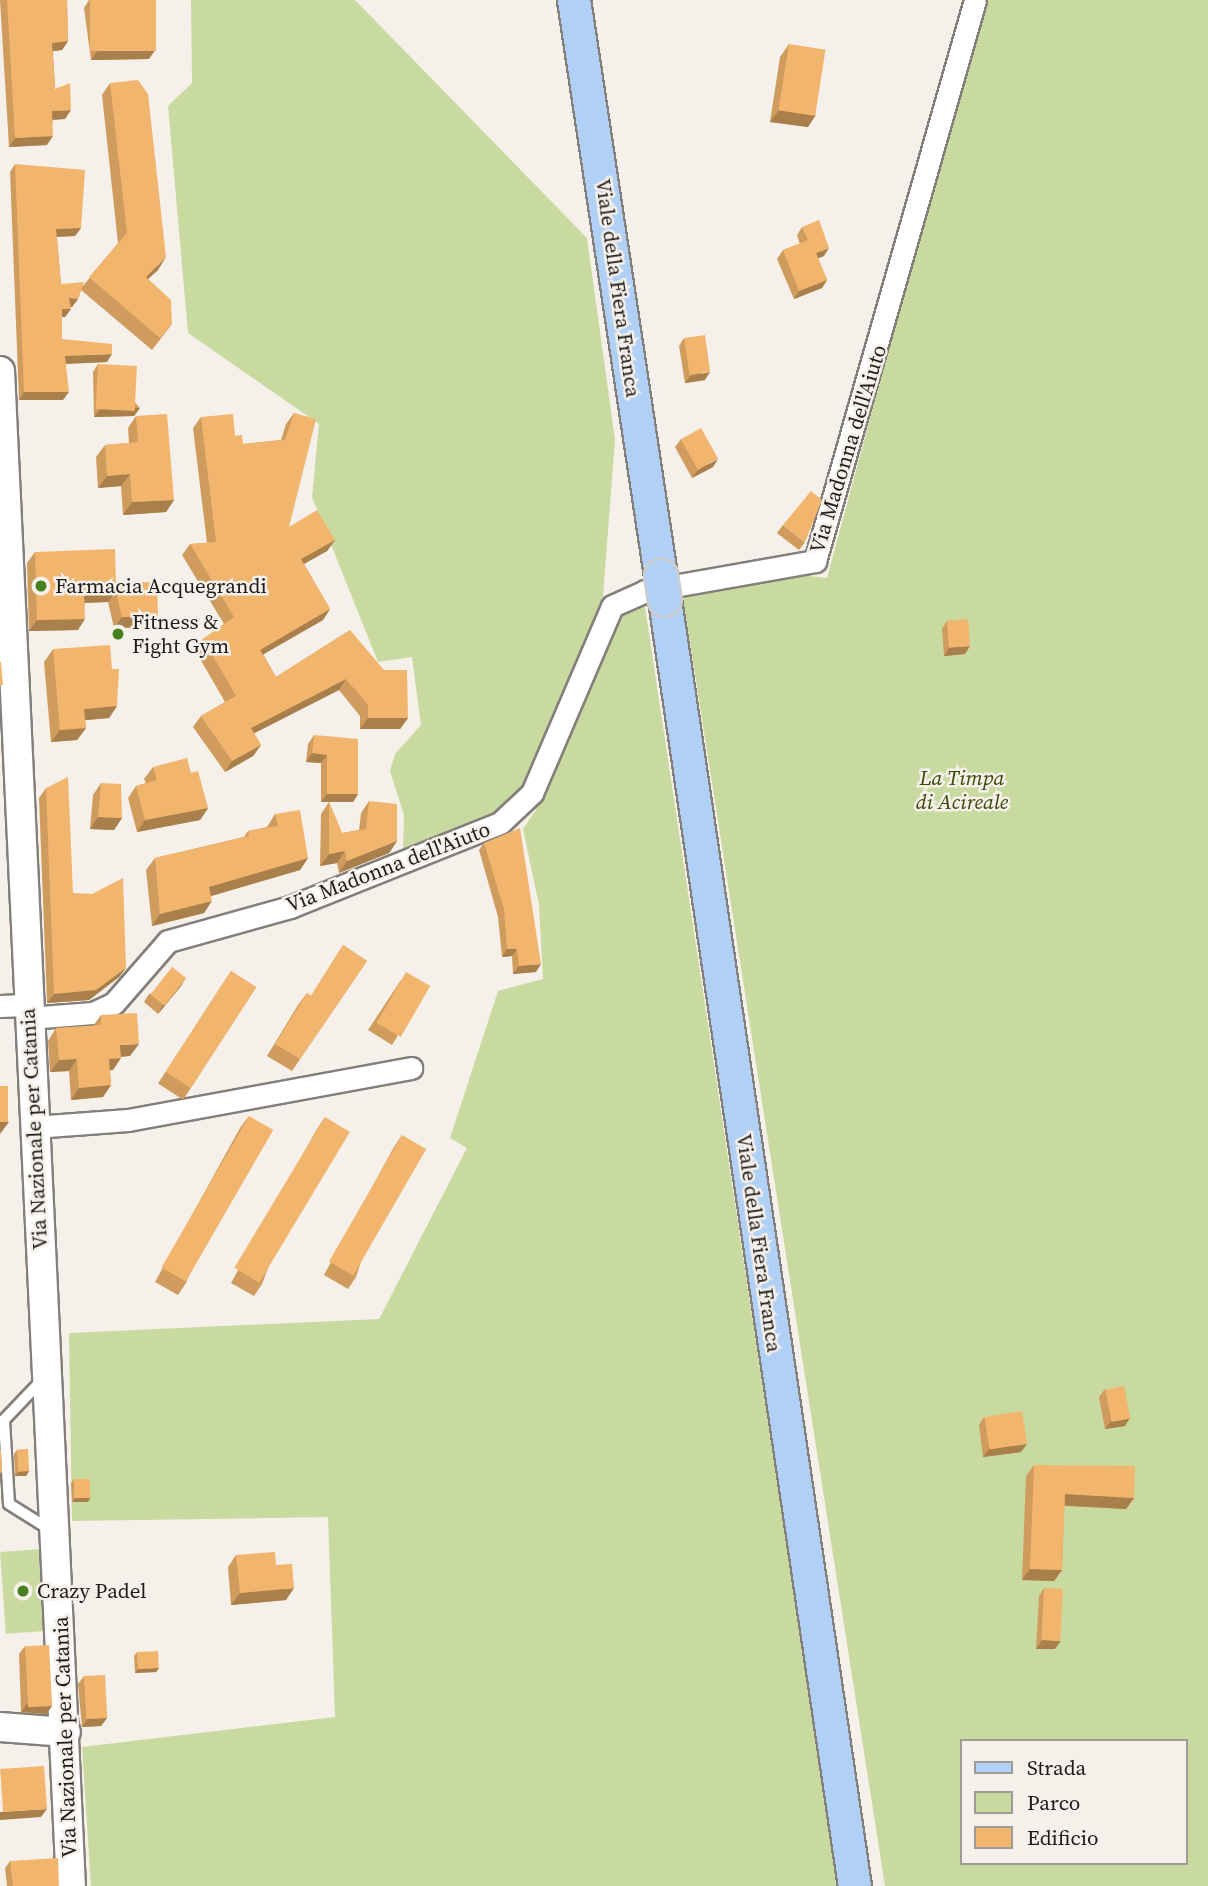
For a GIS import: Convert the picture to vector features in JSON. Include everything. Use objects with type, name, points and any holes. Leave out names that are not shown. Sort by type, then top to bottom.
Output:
[{"type":"main road","name":"Viale della Fiera Franca","points":[[574,0],[855,1886]]},
{"type":"main road","name":"Via Nazionale per Catania","points":[[0,371],[8,748],[18,1010],[34,1127],[66,1732],[71,1886]]},
{"type":"main road","points":[[0,1727],[66,1732]]},
{"type":"street","name":"Via Madonna dell'Aiuto","points":[[18,1010],[93,1013],[114,1003],[168,941],[290,907],[500,823],[532,793],[612,606],[645,591],[815,561],[975,0]]},
{"type":"street","points":[[34,1127],[128,1120],[411,1068]]},
{"type":"lane","points":[[47,1374],[4,1420],[9,1504],[55,1533]]},
{"type":"green space","points":[[191,0],[355,0],[587,238],[615,440],[602,609],[527,787],[495,815],[403,850],[404,815],[390,771],[395,754],[421,725],[412,657],[378,662],[312,497],[319,424],[188,333],[168,106],[192,83]]},
{"type":"green space","name":"La Timpa di Acireale","points":[[983,0],[1208,0],[1208,1886],[885,1886],[683,598],[800,575],[827,578]]},
{"type":"green space","points":[[645,607],[838,1886],[91,1886],[82,1747],[335,1717],[328,1517],[72,1521],[69,1333],[379,1319],[467,1148],[450,1138],[498,991],[543,979],[539,905],[523,829],[543,799],[625,610]]},
{"type":"green space","name":"Crazy Padel","points":[[43,1549],[49,1631],[6,1634],[0,1552]]},
{"type":"building","points":[[7,0],[67,0],[68,41],[52,43],[55,89],[70,83],[71,110],[52,111],[53,136],[15,138]]},
{"type":"building","points":[[90,0],[156,0],[156,51],[90,51]]},
{"type":"building","points":[[789,44],[826,50],[815,116],[779,110]]},
{"type":"building","points":[[138,80],[148,94],[166,257],[146,277],[171,300],[172,324],[160,338],[89,277],[127,233],[110,83]]},
{"type":"building","points":[[15,164],[85,170],[81,228],[56,229],[61,284],[84,282],[78,299],[69,298],[71,309],[62,309],[62,339],[112,344],[112,354],[65,356],[69,392],[24,392]]},
{"type":"building","points":[[819,220],[829,248],[816,253],[827,280],[799,291],[783,250],[808,240],[802,227]]},
{"type":"building","points":[[705,335],[710,372],[689,375],[684,338]]},
{"type":"building","points":[[98,364],[137,366],[135,411],[96,409]]},
{"type":"building","points":[[294,413],[316,419],[289,527],[317,510],[335,540],[301,559],[330,609],[260,650],[276,677],[350,630],[384,670],[407,670],[408,718],[368,718],[368,705],[346,679],[251,728],[261,745],[232,761],[201,716],[236,696],[203,639],[234,617],[190,544],[216,542],[201,417],[233,414],[235,436],[242,435],[243,444],[285,440]]},
{"type":"building","points":[[167,414],[174,500],[132,502],[130,474],[107,476],[105,445],[138,442],[136,416]]},
{"type":"building","points":[[701,428],[718,459],[698,470],[681,439]]},
{"type":"building","points":[[811,491],[822,500],[805,542],[783,525]]},
{"type":"building","points":[[115,549],[116,583],[157,582],[158,616],[122,617],[116,591],[84,592],[85,619],[37,620],[35,552]]},
{"type":"building","points":[[968,619],[970,646],[949,647],[947,620]]},
{"type":"building","points":[[110,645],[112,669],[119,669],[117,706],[84,709],[86,728],[60,730],[53,649]]},
{"type":"building","points":[[1,662],[3,685],[0,685]]},
{"type":"building","points":[[314,735],[358,739],[358,794],[327,794],[327,755],[312,753]]},
{"type":"building","points":[[187,758],[191,773],[198,771],[208,808],[145,820],[136,786],[157,780],[153,767]]},
{"type":"building","points":[[68,777],[73,893],[92,894],[123,878],[126,968],[96,990],[54,994],[46,788]]},
{"type":"building","points":[[101,783],[121,784],[122,818],[98,817]]},
{"type":"building","points":[[369,801],[397,804],[397,841],[347,861],[345,851],[329,854],[329,802],[342,833],[366,829]]},
{"type":"building","points":[[300,810],[308,858],[209,887],[212,901],[160,914],[155,858],[249,836],[248,831],[278,826],[275,814]]},
{"type":"building","points":[[520,828],[541,964],[519,966],[517,949],[507,949],[504,909],[484,843]]},
{"type":"building","points":[[343,945],[367,961],[300,1059],[275,1044],[307,993],[311,996]]},
{"type":"building","points":[[172,967],[186,978],[165,1006],[150,995]]},
{"type":"building","points":[[231,971],[256,987],[191,1088],[166,1072]]},
{"type":"building","points":[[406,972],[430,986],[401,1037],[377,1023]]},
{"type":"building","points":[[137,1013],[139,1044],[120,1045],[121,1058],[109,1059],[111,1085],[79,1088],[77,1059],[59,1060],[56,1028],[101,1025],[101,1015]]},
{"type":"building","points":[[0,1086],[8,1086],[8,1122],[0,1122]]},
{"type":"building","points":[[249,1116],[273,1130],[186,1282],[161,1268]]},
{"type":"building","points":[[325,1117],[350,1132],[259,1283],[234,1268]]},
{"type":"building","points":[[402,1135],[426,1149],[353,1275],[329,1261]]},
{"type":"building","points":[[1124,1386],[1130,1418],[1112,1422],[1105,1390]]},
{"type":"building","points":[[1022,1411],[1027,1444],[990,1450],[984,1417]]},
{"type":"building","points":[[28,1449],[29,1471],[18,1472],[17,1450]]},
{"type":"building","points":[[0,1450],[2,1472],[0,1473]]},
{"type":"building","points":[[1034,1465],[1135,1466],[1134,1498],[1065,1494],[1062,1570],[1030,1569]]},
{"type":"building","points":[[74,1479],[90,1479],[90,1498],[74,1498]]},
{"type":"building","points":[[275,1552],[276,1565],[292,1564],[294,1588],[240,1593],[236,1555]]},
{"type":"building","points":[[1044,1588],[1063,1589],[1060,1641],[1041,1640]]},
{"type":"building","points":[[49,1645],[52,1706],[28,1707],[25,1646]]},
{"type":"building","points":[[158,1651],[159,1668],[138,1669],[137,1652]]},
{"type":"building","points":[[105,1675],[107,1718],[86,1719],[84,1676]]},
{"type":"building","points":[[44,1766],[47,1809],[3,1812],[0,1769]]},
{"type":"building","points":[[58,1858],[59,1886],[13,1886],[10,1861]]},
{"type":"place","name":"Farmacia Acquegrandi","points":[[41,586]]},
{"type":"place","name":"Fitness & Fight Gym","points":[[118,634]]},
{"type":"place","name":"Crazy Padel","points":[[23,1591]]}]
